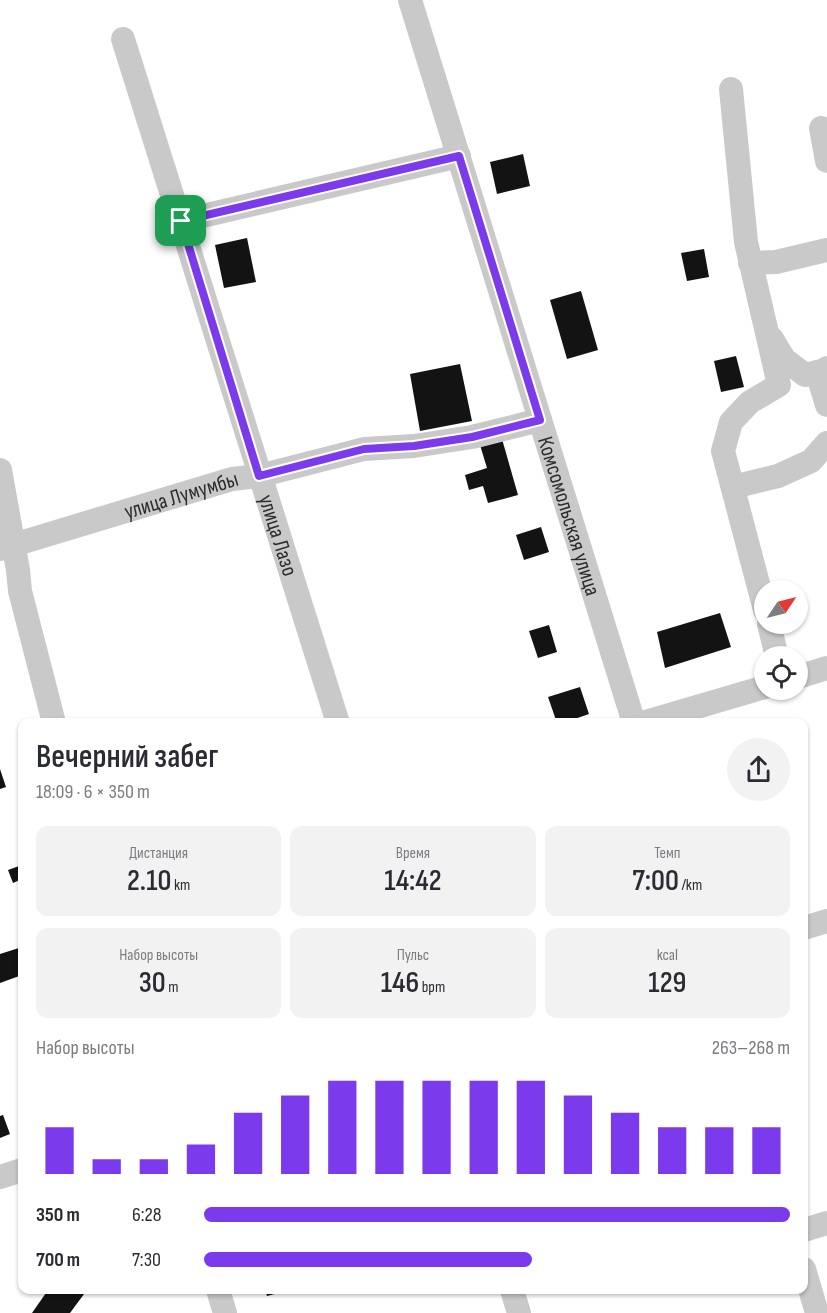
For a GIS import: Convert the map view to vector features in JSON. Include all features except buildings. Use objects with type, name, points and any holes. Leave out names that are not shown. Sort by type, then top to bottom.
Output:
[{"type":"street","name":"Комсомольская улица","points":[[410,0],[632,718]]},
{"type":"street","name":"улица Лазо","points":[[123,39],[336,718]]},
{"type":"street","points":[[730,89],[746,242],[779,385],[750,402],[731,422],[723,451],[757,580]]},
{"type":"street","points":[[821,128],[827,161]]},
{"type":"street","points":[[181,221],[459,156]]},
{"type":"street","points":[[750,263],[777,262],[827,250]]},
{"type":"street","points":[[766,329],[784,359],[805,375],[822,370],[827,405]]},
{"type":"street","name":"улица Лумумбы","points":[[7,547],[232,479],[259,476],[364,449],[414,446],[472,437],[540,420]]},
{"type":"street","points":[[733,487],[778,476],[811,461],[827,443]]},
{"type":"street","points":[[0,470],[7,547],[53,718]]},
{"type":"street","points":[[808,674],[827,669]]},
{"type":"street","points":[[659,718],[754,690]]},
{"type":"street","points":[[808,927],[827,921]]},
{"type":"street","points":[[0,1177],[18,1171]]},
{"type":"street","points":[[808,1229],[827,1223]]},
{"type":"street","points":[[808,1283],[817,1313]]},
{"type":"street","points":[[219,1294],[225,1313]]},
{"type":"street","points":[[513,1294],[519,1313]]},
{"type":"route","points":[[459,156],[540,420],[472,437],[414,446],[364,449],[259,476],[181,221],[459,156]]}]
